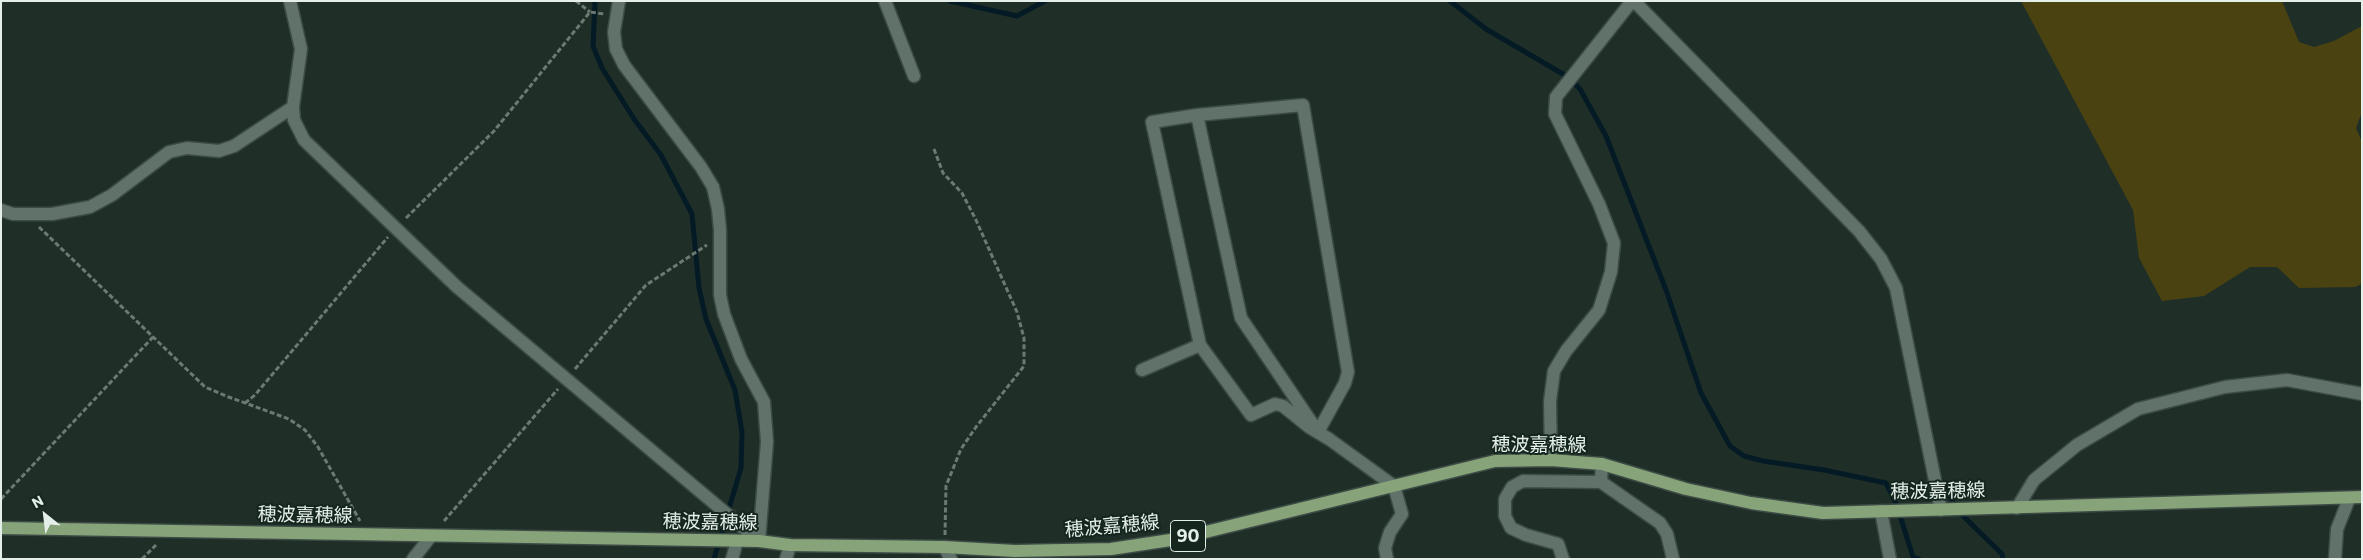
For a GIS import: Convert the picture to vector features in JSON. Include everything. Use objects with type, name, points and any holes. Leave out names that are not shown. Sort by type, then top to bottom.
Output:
[{"type":"main road","name":"穂波嘉穂線","points":[[1,528],[759,541],[790,545],[944,547],[1015,551],[1111,549],[1177,539],[1495,461],[1551,460],[1602,464],[1686,489],[1751,503],[1823,513],[2356,498]]},
{"type":"street","points":[[290,1],[301,49],[293,106],[294,120],[304,140],[395,228],[493,318],[759,541]]},
{"type":"street","points":[[619,1],[614,32],[616,48],[624,65],[701,167],[713,187],[720,230],[720,295],[724,314],[741,359],[764,402],[767,442],[759,541]]},
{"type":"street","points":[[885,1],[914,76]]},
{"type":"street","points":[[1551,460],[1550,401],[1554,371],[1566,351],[1599,310],[1611,272],[1614,243],[1599,204],[1555,114],[1556,97],[1633,1],[1859,231],[1880,259],[1896,288],[1941,510]]},
{"type":"street","points":[[1318,432],[1345,383],[1348,372],[1303,105],[1198,115],[1152,122],[1200,345],[1251,414],[1275,404],[1283,406],[1318,432],[1394,486],[1402,514],[1390,532],[1385,548],[1387,559]]},
{"type":"street","points":[[1,210],[14,214],[52,214],[90,206],[112,195],[170,152],[187,148],[219,151],[234,146],[293,106]]},
{"type":"street","points":[[1198,115],[1241,318],[1318,432]]},
{"type":"street","points":[[1142,370],[1200,345]]},
{"type":"street","points":[[2017,508],[2034,480],[2041,474],[2078,445],[2138,409],[2224,387],[2287,380],[2362,394]]},
{"type":"street","points":[[1601,482],[1602,464]]},
{"type":"street","points":[[1563,559],[1558,544],[1526,535],[1511,528],[1505,516],[1506,499],[1512,487],[1523,481],[1601,482],[1660,523],[1668,534],[1673,559]]},
{"type":"street","points":[[2335,559],[2337,529],[2356,498]]},
{"type":"street","points":[[1880,511],[1890,559]]},
{"type":"street","points":[[413,559],[431,536]]},
{"type":"street","points":[[732,559],[737,541]]},
{"type":"street","points":[[786,559],[790,545]]},
{"type":"street","points":[[944,547],[950,559]]},
{"type":"path","points":[[576,1],[590,12],[617,16]]},
{"type":"path","points":[[245,403],[255,395],[395,228],[494,131],[590,12]]},
{"type":"path","points":[[934,149],[944,174],[962,193],[976,220],[1017,312],[1024,338],[1024,366],[961,449],[946,486],[944,547]]},
{"type":"path","points":[[31,214],[39,228],[206,387],[289,418],[305,430],[318,447],[367,535]]},
{"type":"path","points":[[1,499],[153,337]]},
{"type":"shaded area","points":[[2021,1],[2282,1],[2299,42],[2314,47],[2334,41],[2362,26],[2362,112],[2356,128],[2362,142],[2362,284],[2355,287],[2299,288],[2277,267],[2250,267],[2204,296],[2162,301],[2139,258],[2133,210]]},
{"type":"waterway","points":[[595,1],[593,46],[602,68],[634,119],[661,155],[692,214],[699,288],[706,319],[735,390],[742,432],[741,468],[714,559]]},
{"type":"waterway","points":[[950,1],[1017,16],[1045,1]]},
{"type":"waterway","points":[[1450,1],[1486,29],[1568,77],[1580,89],[1606,136],[1666,290],[1701,393],[1730,446],[1744,456],[1763,461],[1824,470],[1886,483],[1897,506],[1913,557],[1919,559]]},
{"type":"waterway","points":[[1939,478],[1959,512],[2002,554],[2003,559]]}]
